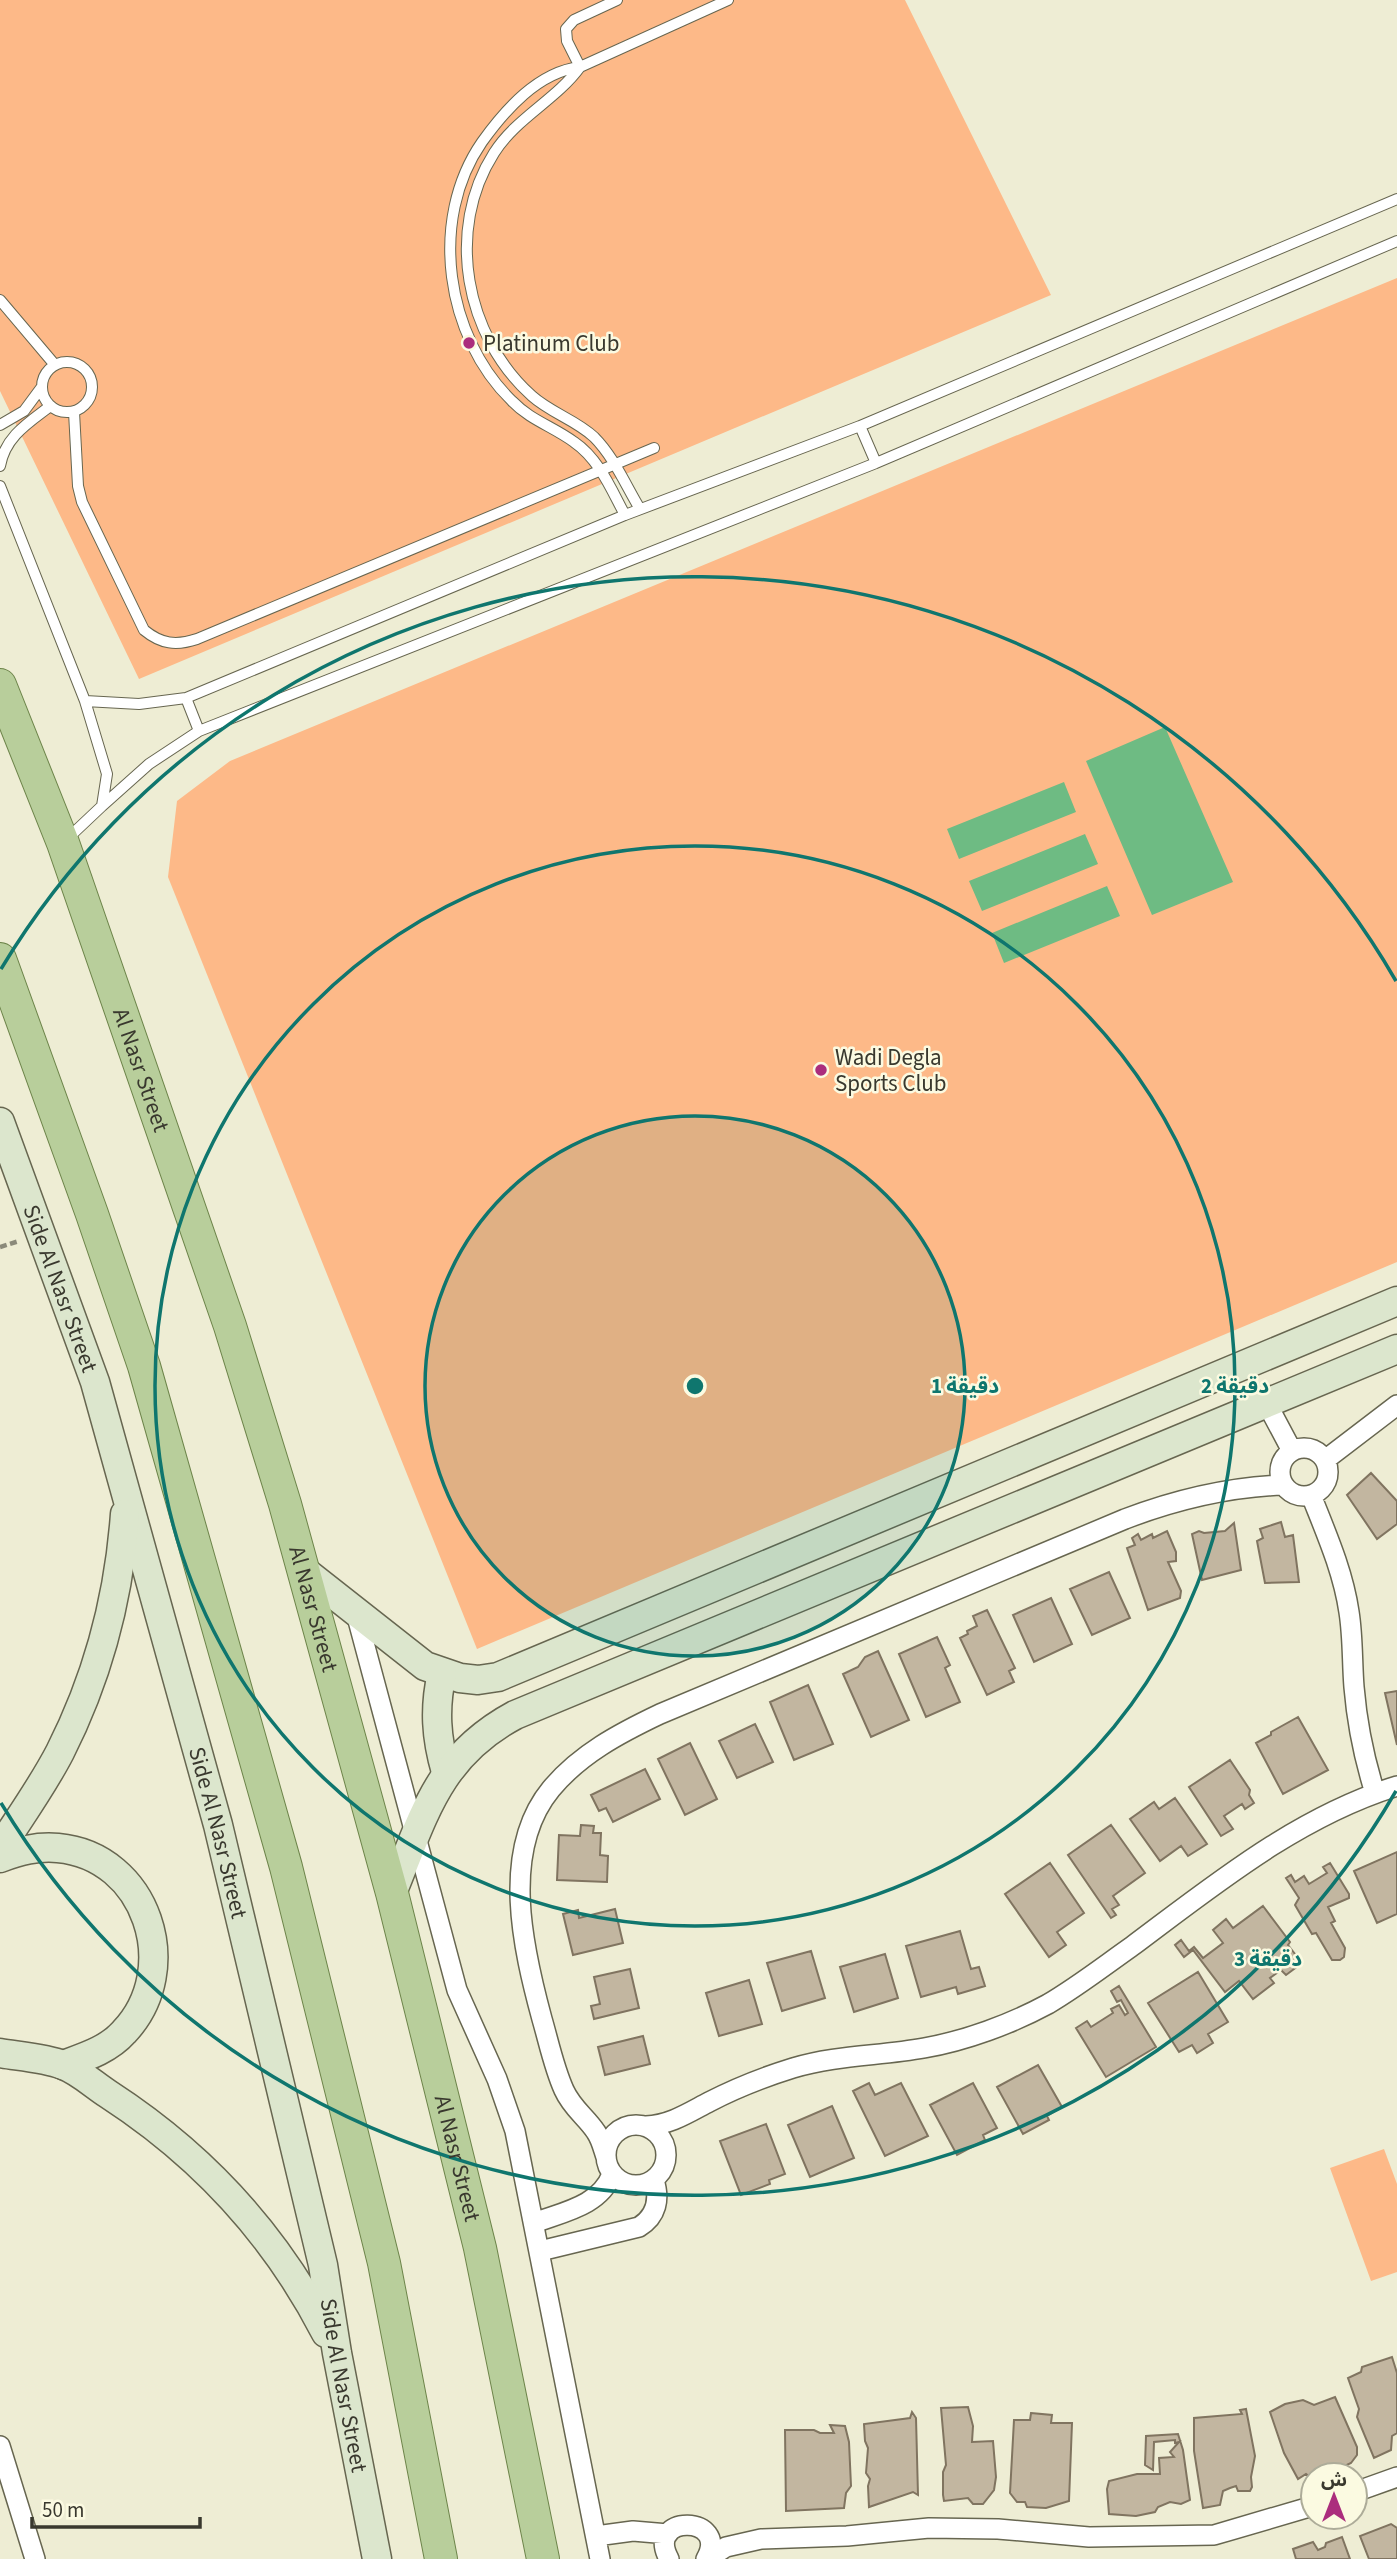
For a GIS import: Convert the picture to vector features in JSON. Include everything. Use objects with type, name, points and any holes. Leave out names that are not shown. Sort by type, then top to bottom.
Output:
[{"type":"main road","name":"Al Nasr Street","points":[[0,685],[63,843],[230,1326],[303,1570],[392,1893],[480,2248],[543,2559]]},
{"type":"main road","points":[[0,959],[144,1366],[286,1867],[384,2263],[441,2559]]},
{"type":"street","name":"Side Al Nasr Street","points":[[0,1122],[95,1382],[218,1825],[323,2265],[337,2353],[377,2559]]},
{"type":"street","points":[[303,1570],[411,1656],[442,1673],[478,1680],[498,1677],[1397,1301]]},
{"type":"street","points":[[392,1893],[428,1805],[446,1772],[477,1739],[515,1715],[1397,1349]]},
{"type":"street","points":[[1268,1404],[1292,1451]]},
{"type":"street","points":[[1325,1460],[1397,1405]]},
{"type":"street","points":[[646,2126],[655,2131],[665,2148],[666,2160],[662,2171],[654,2180],[636,2186],[619,2180],[609,2166],[598,2135],[570,2102],[556,2071],[526,1954],[521,1914],[521,1873],[525,1845],[536,1813],[550,1790],[566,1773],[587,1755],[618,1735],[660,1714],[1161,1505],[1235,1489],[1283,1485],[1296,1494],[1311,1495],[1323,1487],[1326,1480],[1328,1467],[1325,1460],[1320,1454],[1307,1448],[1292,1451],[1286,1456],[1280,1470],[1283,1485]]},
{"type":"street","points":[[0,1848],[59,1754],[88,1692],[108,1628],[122,1561],[127,1494]]},
{"type":"street","points":[[1311,1495],[1334,1552],[1345,1591],[1352,1635],[1356,1712],[1375,1793]]},
{"type":"street","points":[[356,1613],[457,1990],[497,2079],[515,2130],[600,2559]]},
{"type":"street","points":[[442,1673],[436,1715],[437,1734],[446,1772]]},
{"type":"street","points":[[534,2223],[594,2199],[605,2189],[611,2138],[618,2131],[636,2125],[664,2124],[729,2092],[793,2068],[823,2060],[925,2048],[1009,2022],[1046,2005],[1084,1982],[1257,1854],[1331,1813],[1397,1786]]},
{"type":"street","points":[[0,1858],[24,1849],[59,1848],[92,1858],[121,1877],[142,1905],[153,1937],[154,1972],[144,2005],[124,2033],[115,2040],[96,2053],[63,2065]]},
{"type":"street","points":[[0,2053],[63,2065],[122,2103],[176,2143],[225,2188],[269,2239],[306,2294],[337,2353]]},
{"type":"street","points":[[665,2148],[678,2124],[687,2115]]},
{"type":"street","points":[[587,2122],[596,2127],[618,2131]]},
{"type":"street","points":[[540,2251],[646,2223],[656,2208],[658,2199],[654,2180]]},
{"type":"street","points":[[0,2446],[35,2559]]},
{"type":"street","points":[[1369,2487],[1397,2477]]},
{"type":"street","points":[[669,2559],[664,2549],[668,2534],[686,2524],[739,2537],[761,2539],[968,2528],[1089,2537],[1214,2535],[1299,2510]]},
{"type":"street","points":[[699,2528],[709,2539],[710,2547],[706,2559]]},
{"type":"street","points":[[596,2536],[633,2531],[668,2534]]},
{"type":"street","points":[[706,2559],[726,2547],[761,2539]]},
{"type":"lane","points":[[580,67],[567,41],[566,29],[574,20],[617,0]]},
{"type":"lane","points":[[625,515],[601,471],[576,443],[542,424],[513,403],[488,373],[462,321],[451,264],[455,203],[465,173],[480,146],[504,114],[541,82],[560,71],[580,67],[721,1]]},
{"type":"lane","points":[[580,67],[569,81],[511,132],[483,170],[468,215],[466,261],[475,306],[483,327],[506,367],[533,397],[595,438],[640,509]]},
{"type":"lane","points":[[85,701],[139,704],[166,703],[186,698],[625,515],[860,426],[1397,199]]},
{"type":"lane","points":[[63,843],[149,764],[199,731],[876,463],[1397,241]]},
{"type":"lane","points":[[451,264],[466,261]]},
{"type":"lane","points":[[0,300],[55,365]]},
{"type":"lane","points":[[75,363],[91,377],[90,398],[84,407],[66,413],[49,407],[41,388],[44,374],[55,365],[75,363]]},
{"type":"lane","points":[[0,425],[24,411],[41,388]]},
{"type":"lane","points":[[0,466],[5,449],[13,436],[49,407]]},
{"type":"lane","points":[[74,412],[78,486],[88,517],[144,630],[155,639],[169,643],[197,639],[654,448]]},
{"type":"lane","points":[[860,426],[876,463]]},
{"type":"lane","points":[[0,486],[85,701],[107,774],[102,806]]},
{"type":"lane","points":[[186,698],[199,731]]},
{"type":"shaded area","name":"Platinum Club","points":[[0,0],[905,0],[1051,295],[139,679],[0,391]]},
{"type":"shaded area","name":"Wadi Degla Sports Club","points":[[1397,278],[1397,1262],[477,1649],[168,877],[177,801],[230,761]]},
{"type":"shaded area","points":[[1165,727],[1233,882],[1152,915],[1086,761]]},
{"type":"shaded area","points":[[1064,782],[1076,812],[959,859],[947,829]]},
{"type":"shaded area","points":[[1085,834],[1098,864],[982,911],[969,881]]},
{"type":"shaded area","points":[[1107,886],[1120,916],[1004,963],[992,933]]},
{"type":"shaded area","points":[[1384,2149],[1397,2184],[1397,2272],[1371,2281],[1330,2168]]},
{"type":"building","points":[[1371,1473],[1397,1501],[1397,1524],[1377,1539],[1347,1495]]},
{"type":"building","points":[[1281,1522],[1285,1537],[1293,1535],[1299,1582],[1265,1583],[1257,1541],[1263,1538],[1260,1529]]},
{"type":"building","points":[[1234,1523],[1241,1570],[1202,1580],[1192,1534],[1199,1531],[1225,1531]]},
{"type":"building","points":[[1167,1531],[1176,1552],[1176,1561],[1168,1562],[1181,1591],[1180,1598],[1148,1610],[1127,1548],[1135,1545],[1132,1538],[1138,1534],[1141,1540]]},
{"type":"building","points":[[1109,1572],[1130,1618],[1092,1635],[1070,1589]]},
{"type":"building","points":[[1051,1598],[1072,1644],[1034,1662],[1013,1615]]},
{"type":"building","points":[[987,1610],[1015,1668],[1009,1671],[1014,1682],[987,1695],[960,1638],[977,1626],[973,1616]]},
{"type":"building","points":[[937,1637],[950,1665],[945,1668],[960,1702],[926,1717],[899,1654]]},
{"type":"building","points":[[878,1651],[909,1720],[871,1737],[843,1674],[858,1667],[865,1657]]},
{"type":"building","points":[[808,1685],[833,1744],[794,1760],[770,1702]]},
{"type":"building","points":[[1397,1691],[1397,1745],[1385,1693]]},
{"type":"building","points":[[1298,1717],[1328,1770],[1283,1794],[1256,1743]]},
{"type":"building","points":[[755,1724],[773,1762],[737,1778],[719,1741]]},
{"type":"building","points":[[690,1743],[717,1799],[685,1815],[658,1759]]},
{"type":"building","points":[[1230,1760],[1250,1790],[1249,1795],[1254,1803],[1245,1809],[1242,1804],[1224,1816],[1233,1829],[1221,1836],[1189,1787]]},
{"type":"building","points":[[645,1769],[660,1799],[613,1822],[606,1808],[599,1811],[591,1795]]},
{"type":"building","points":[[1175,1798],[1207,1844],[1188,1856],[1181,1846],[1160,1861],[1130,1819],[1154,1802],[1159,1809]]},
{"type":"building","points":[[581,1825],[594,1826],[593,1833],[601,1833],[600,1855],[608,1856],[607,1882],[557,1880],[559,1835],[580,1836]]},
{"type":"building","points":[[1111,1825],[1145,1873],[1113,1896],[1119,1905],[1112,1909],[1116,1915],[1111,1918],[1068,1855]]},
{"type":"building","points":[[1397,1852],[1397,1914],[1377,1923],[1354,1871]]},
{"type":"building","points":[[1050,1863],[1084,1913],[1057,1932],[1066,1945],[1049,1957],[1005,1894]]},
{"type":"building","points":[[1330,1863],[1349,1894],[1349,1898],[1328,1907],[1335,1921],[1331,1923],[1345,1948],[1344,1957],[1340,1960],[1332,1960],[1316,1933],[1312,1934],[1295,1905],[1299,1898],[1286,1878],[1291,1875],[1295,1882],[1304,1876],[1309,1884],[1327,1873],[1323,1867]]},
{"type":"building","points":[[1263,1906],[1302,1963],[1286,1975],[1281,1970],[1270,1978],[1274,1983],[1253,1999],[1239,1981],[1225,1992],[1193,1950],[1184,1957],[1175,1945],[1181,1940],[1189,1951],[1194,1947],[1203,1958],[1223,1943],[1213,1930],[1226,1919],[1233,1928]]},
{"type":"building","points":[[615,1909],[623,1943],[573,1955],[563,1914],[578,1910],[579,1918]]},
{"type":"building","points":[[960,1931],[971,1969],[979,1967],[985,1986],[958,1994],[956,1987],[921,1997],[906,1946]]},
{"type":"building","points":[[811,1951],[825,1998],[782,2011],[767,1963]]},
{"type":"building","points":[[885,1954],[898,1998],[854,2012],[840,1967]]},
{"type":"building","points":[[630,1969],[639,2008],[594,2019],[591,2006],[600,2004],[594,1977]]},
{"type":"building","points":[[1198,1972],[1228,2022],[1208,2034],[1213,2043],[1197,2053],[1192,2045],[1179,2052],[1148,2003]]},
{"type":"building","points":[[749,1980],[762,2024],[719,2036],[706,1993]]},
{"type":"building","points":[[1119,1986],[1156,2047],[1106,2077],[1076,2028],[1087,2021],[1091,2027],[1113,2013],[1111,2009],[1119,2005],[1125,2015],[1128,2013],[1121,2000],[1117,2002],[1111,1991]]},
{"type":"building","points":[[643,2036],[650,2064],[605,2075],[598,2047]]},
{"type":"building","points":[[1038,2065],[1062,2107],[1047,2116],[1049,2120],[1023,2134],[997,2087]]},
{"type":"building","points":[[869,2083],[875,2095],[901,2083],[928,2136],[885,2156],[853,2091]]},
{"type":"building","points":[[973,2083],[997,2128],[983,2135],[985,2140],[957,2155],[930,2105]]},
{"type":"building","points":[[832,2106],[854,2158],[810,2177],[788,2125]]},
{"type":"building","points":[[766,2124],[785,2174],[769,2180],[770,2184],[741,2195],[720,2141]]},
{"type":"building","points":[[1392,2357],[1397,2373],[1397,2433],[1392,2436],[1391,2450],[1374,2458],[1357,2417],[1359,2409],[1348,2378],[1361,2372],[1362,2367]]},
{"type":"building","points":[[1335,2397],[1357,2447],[1357,2455],[1352,2461],[1299,2461],[1298,2479],[1284,2453],[1270,2412],[1285,2404],[1303,2400],[1314,2405]]},
{"type":"building","points":[[968,2407],[973,2426],[972,2442],[993,2441],[996,2477],[994,2490],[983,2504],[973,2504],[968,2498],[944,2501],[943,2495],[943,2472],[946,2465],[941,2408]]},
{"type":"building","points":[[1246,2409],[1255,2456],[1252,2487],[1250,2491],[1238,2491],[1236,2486],[1223,2491],[1220,2505],[1203,2508],[1194,2451],[1194,2418],[1242,2414],[1240,2410]]},
{"type":"building","points":[[912,2412],[916,2418],[918,2495],[913,2492],[869,2507],[870,2479],[866,2473],[868,2448],[864,2424],[910,2418]]},
{"type":"building","points":[[1031,2413],[1052,2415],[1051,2423],[1072,2423],[1069,2501],[1046,2508],[1027,2507],[1025,2502],[1017,2502],[1010,2493],[1014,2420],[1030,2420]]},
{"type":"building","points":[[830,2425],[845,2426],[849,2442],[851,2486],[846,2493],[844,2508],[786,2511],[785,2430],[834,2433]]},
{"type":"building","points":[[1178,2434],[1190,2500],[1181,2504],[1170,2502],[1158,2507],[1155,2512],[1136,2516],[1109,2514],[1109,2481],[1137,2474],[1160,2474],[1159,2458],[1174,2457],[1170,2452],[1179,2442],[1154,2442],[1153,2470],[1145,2465],[1146,2436]]},
{"type":"building","points":[[1391,2524],[1397,2528],[1397,2559],[1369,2559],[1360,2536]]},
{"type":"building","points":[[1342,2537],[1350,2559],[1296,2559],[1293,2549],[1313,2542],[1318,2550],[1325,2547],[1326,2543]]},
{"type":"place","name":"Platinum Club","points":[[469,343]]},
{"type":"place","name":"Wadi Degla Sports Club","points":[[821,1070]]}]
